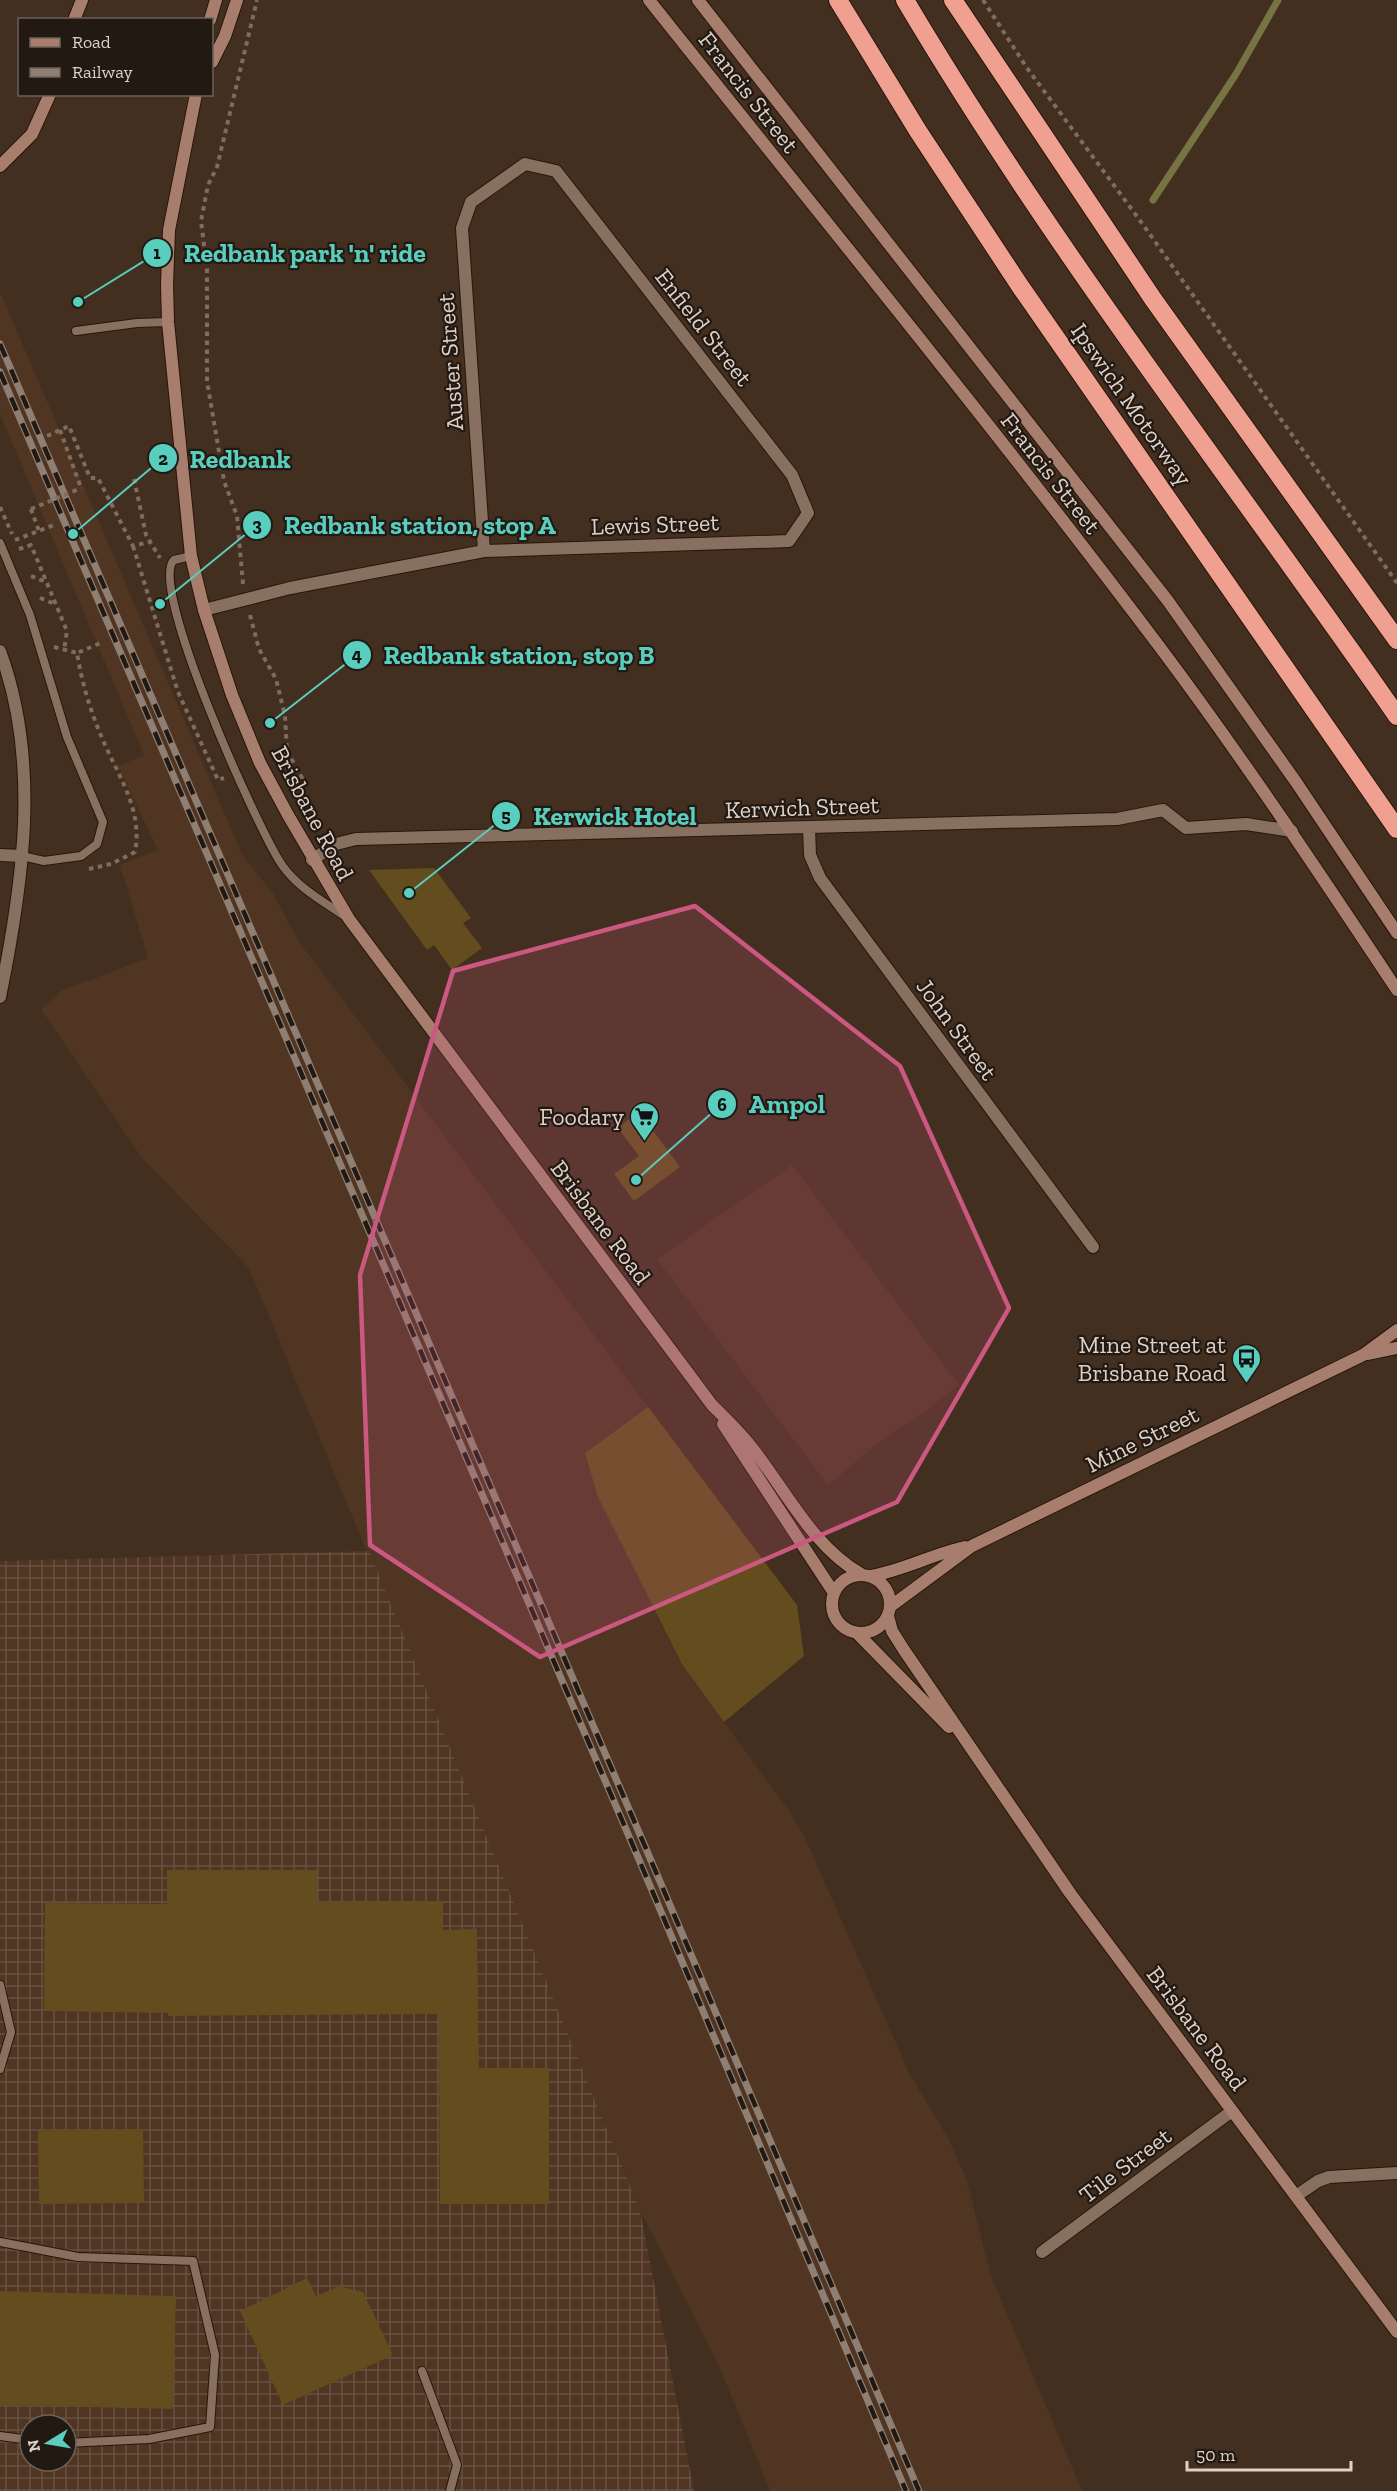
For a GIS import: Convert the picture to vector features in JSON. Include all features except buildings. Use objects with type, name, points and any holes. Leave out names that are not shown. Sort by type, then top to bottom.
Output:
[{"type":"highway","name":"Ipswich Motorway","points":[[838,0],[918,131],[1020,286],[1397,829]]},
{"type":"highway","name":"Ipswich Motorway","points":[[905,0],[996,148],[1068,255],[1397,716]]},
{"type":"highway","points":[[953,0],[1153,299],[1397,640]]},
{"type":"main road","points":[[211,18],[216,0]]},
{"type":"main road","points":[[213,60],[225,36],[237,0]]},
{"type":"main road","name":"Francis Street","points":[[649,0],[1029,477],[1160,648],[1292,831],[1397,990]]},
{"type":"main road","name":"Francis Street","points":[[698,0],[1168,601],[1296,782],[1397,933]]},
{"type":"main road","points":[[0,166],[32,134],[49,96]]},
{"type":"main road","name":"Brisbane Road","points":[[196,96],[169,230],[168,322],[191,556],[220,663],[252,742],[312,860],[349,918],[712,1405],[741,1454],[834,1593]]},
{"type":"main road","name":"Mine Street","points":[[890,1611],[972,1546],[1363,1355],[1397,1330]]},
{"type":"main road","name":"Mine Street","points":[[1363,1355],[1397,1348]]},
{"type":"main road","name":"Brisbane Road","points":[[712,1405],[751,1446],[827,1548],[846,1565],[866,1575]]},
{"type":"main road","name":"Mine Street","points":[[866,1575],[890,1573],[938,1553],[972,1546]]},
{"type":"main road","points":[[866,1575],[886,1586],[890,1611],[876,1630],[857,1634],[839,1623],[832,1604],[834,1593],[841,1582],[866,1575]]},
{"type":"main road","name":"Brisbane Road","points":[[890,1611],[898,1641],[1070,1893],[1397,2332]]},
{"type":"main road","name":"Brisbane Road","points":[[857,1634],[968,1745]]},
{"type":"street","name":"Enfield Street","points":[[525,164],[556,171],[792,475],[808,513],[789,541]]},
{"type":"street","name":"Auster Street","points":[[484,551],[462,228],[471,202],[525,164]]},
{"type":"street","name":"Lewis Street","points":[[204,610],[290,588],[484,551],[789,541]]},
{"type":"street","points":[[0,651],[21,747],[26,809],[13,933],[0,997]]},
{"type":"street","name":"Kerwich Street","points":[[312,860],[336,844],[356,839],[1117,819],[1163,810],[1186,828],[1246,824],[1292,831]]},
{"type":"street","name":"John Street","points":[[809,828],[810,855],[820,878],[1093,1247]]},
{"type":"street","points":[[0,855],[22,856]]},
{"type":"street","name":"Tile Street","points":[[1042,2252],[1232,2110]]},
{"type":"street","points":[[1296,2196],[1318,2181],[1329,2177],[1397,2173]]},
{"type":"lane","points":[[76,331],[137,322],[168,322]]},
{"type":"lane","points":[[0,543],[30,615],[68,737],[103,822],[97,844],[81,856],[44,861],[22,856]]},
{"type":"lane","points":[[191,556],[174,560],[168,571],[174,601],[196,673],[223,744],[262,826],[290,874],[302,887],[349,918]]},
{"type":"lane","points":[[0,1985],[11,2032],[0,2069]]},
{"type":"lane","points":[[0,2242],[78,2256],[193,2261],[215,2355],[210,2427],[149,2439],[78,2443]]},
{"type":"lane","points":[[422,2371],[457,2465],[450,2491]]},
{"type":"lane","points":[[0,2436],[18,2438]]},
{"type":"path","points":[[244,585],[237,516],[224,481],[209,401],[207,269],[201,221],[208,185],[216,167],[248,45],[257,0]]},
{"type":"path","points":[[983,0],[1027,68],[1139,219],[1397,583]]},
{"type":"path","points":[[47,436],[69,426],[90,478],[98,478],[133,546],[178,692],[218,780],[231,775]]},
{"type":"path","points":[[39,531],[31,509],[81,488],[60,430]]},
{"type":"path","points":[[134,478],[149,542],[168,571]]},
{"type":"path","points":[[0,507],[20,551],[31,545],[67,631],[64,650]]},
{"type":"path","points":[[15,540],[54,525]]},
{"type":"path","points":[[133,546],[149,542]]},
{"type":"path","points":[[22,573],[47,583]]},
{"type":"path","points":[[30,594],[56,604]]},
{"type":"path","points":[[249,611],[259,649],[276,678],[285,716],[287,751],[302,778]]},
{"type":"path","points":[[47,645],[77,653]]},
{"type":"path","points":[[279,755],[287,751]]},
{"type":"highlighted area","points":[[695,906],[900,1066],[1009,1308],[897,1502],[540,1657],[370,1545],[360,1275],[453,971]]},
{"type":"shaded area","points":[[0,292],[242,854],[274,895],[299,942],[648,1407],[585,1453],[598,1497],[724,1722],[790,1812],[806,1840],[910,2075],[948,2138],[966,2178],[991,2276],[1082,2491],[770,2491],[719,2366],[640,2210],[249,1268],[142,1158],[41,1009],[61,991],[148,958],[120,865],[158,850],[118,766],[144,755],[0,414]]},
{"type":"shaded area","points":[[792,1165],[959,1385],[920,1415],[885,1437],[828,1485],[657,1259]]},
{"type":"shaded area","points":[[369,1551],[640,2210],[694,2491],[0,2491],[0,1561]]},
{"type":"waterway","points":[[1153,200],[1236,74],[1278,0]]},
{"type":"railway","points":[[0,344],[919,2491]]},
{"type":"railway","points":[[0,372],[637,1855],[906,2491]]},
{"type":"place","name":"Redbank park 'n' ride","points":[[78,302]]},
{"type":"place","name":"Redbank","points":[[73,534]]},
{"type":"place","name":"Redbank station, stop A","points":[[160,604]]},
{"type":"place","name":"Redbank station, stop B","points":[[270,723]]},
{"type":"place","name":"Kerwick Hotel","points":[[409,893]]},
{"type":"place","name":"Foodary","points":[[645,1142]]},
{"type":"place","name":"Ampol","points":[[636,1180]]},
{"type":"place","name":"Mine Street at Brisbane Road","points":[[1247,1384]]}]
